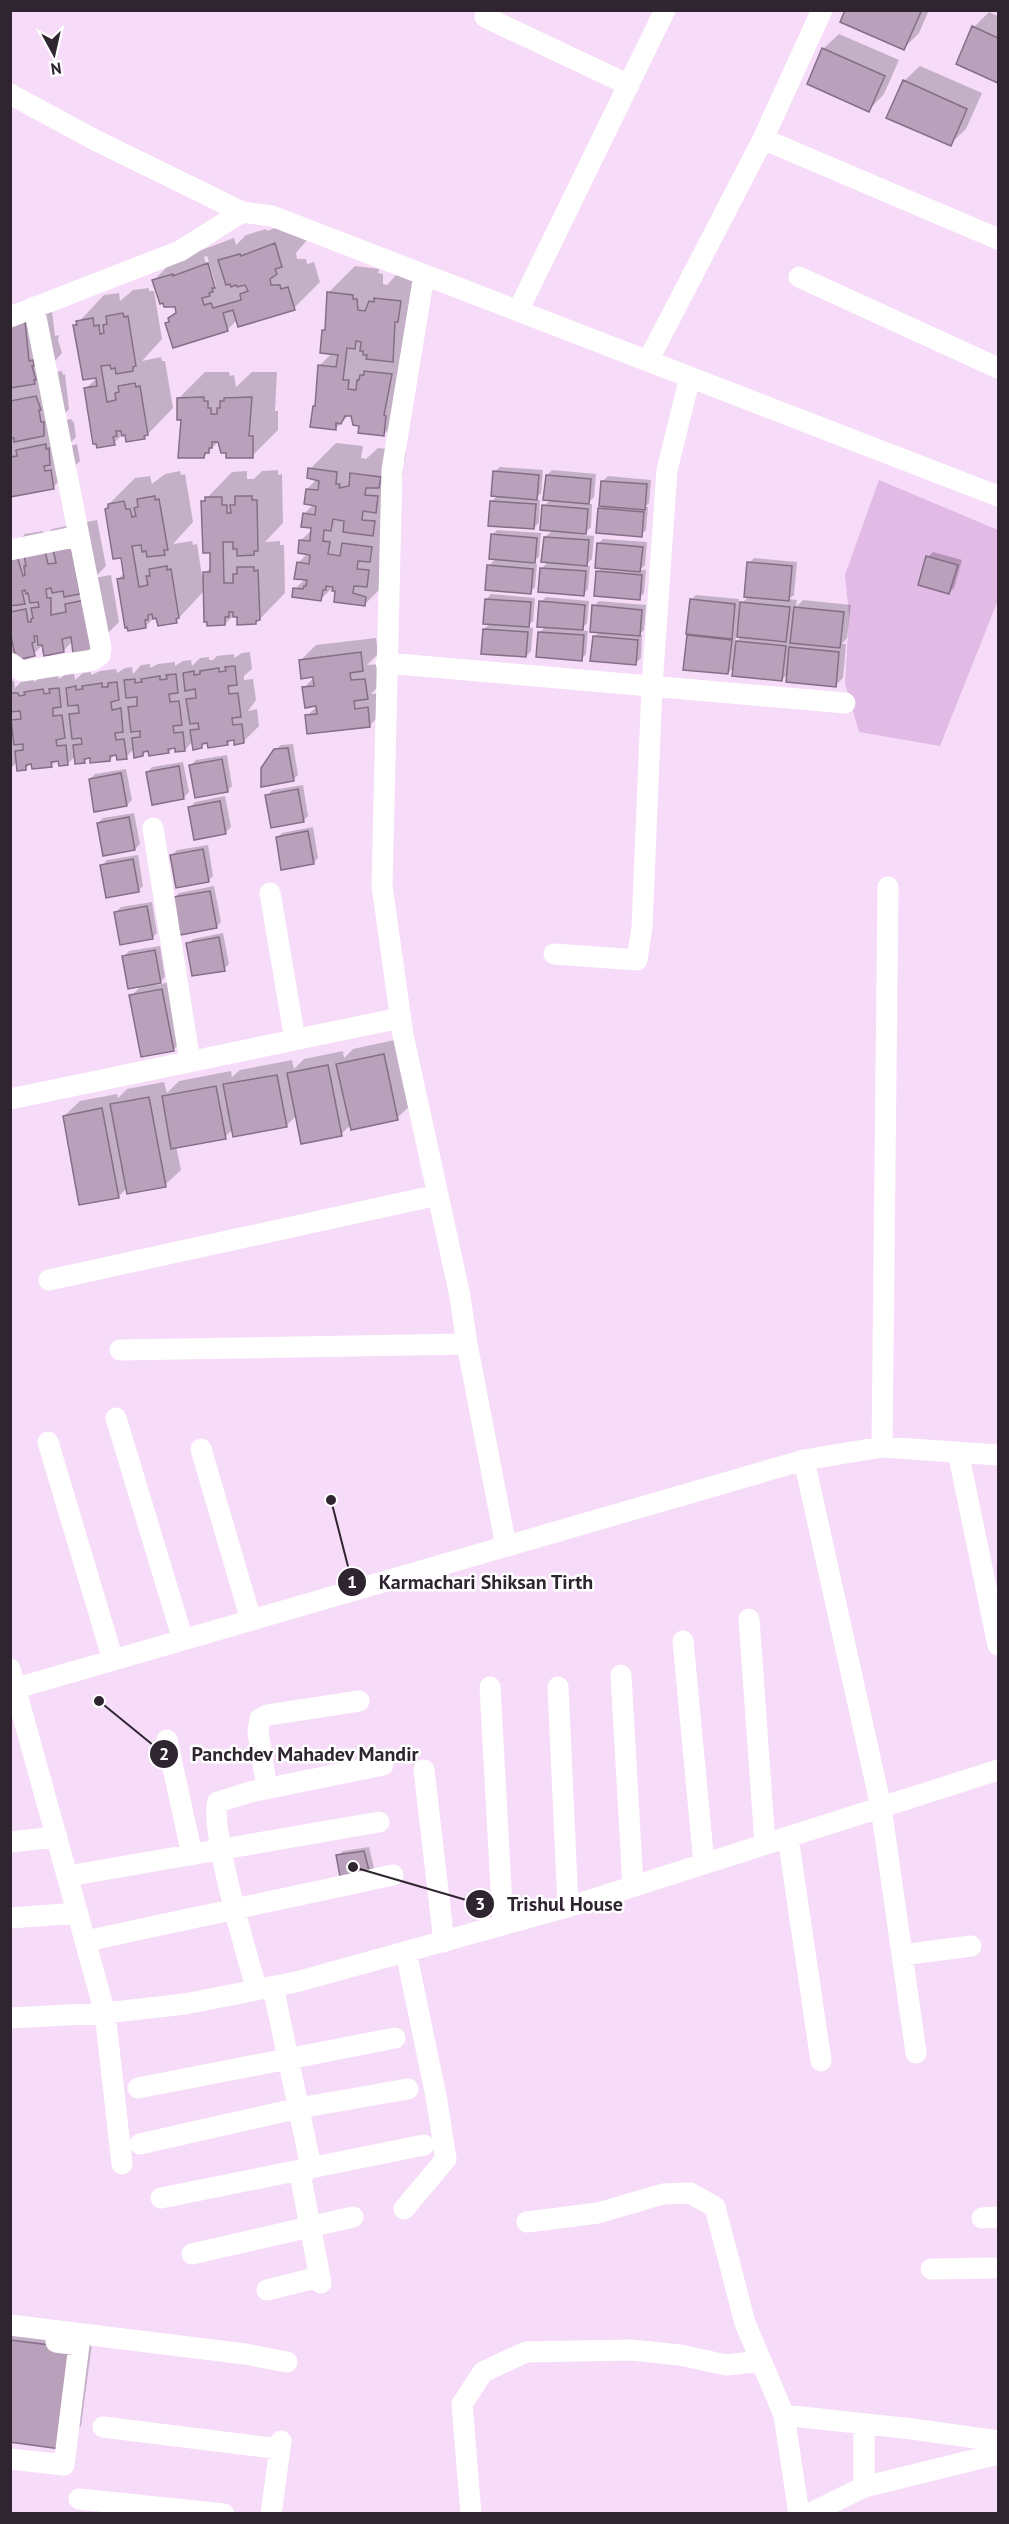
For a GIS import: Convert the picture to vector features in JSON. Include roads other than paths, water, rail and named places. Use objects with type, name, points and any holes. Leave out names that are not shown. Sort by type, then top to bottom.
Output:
[{"type":"street","points":[[518,311],[665,10]]},
{"type":"street","points":[[648,361],[763,139],[822,10]]},
{"type":"street","points":[[485,17],[629,85]]},
{"type":"street","points":[[10,94],[95,140],[242,212],[272,216],[999,496]]},
{"type":"street","points":[[763,139],[999,239]]},
{"type":"street","points":[[10,317],[180,251],[242,212]]},
{"type":"street","points":[[424,274],[392,471],[382,886],[400,1018],[460,1296],[467,1344],[506,1546]]},
{"type":"street","points":[[799,278],[999,368]]},
{"type":"street","points":[[10,663],[22,671],[93,660],[100,655],[101,648],[34,307]]},
{"type":"street","points":[[554,954],[637,960],[642,927],[652,686],[667,470],[690,377]]},
{"type":"street","points":[[10,550],[79,536]]},
{"type":"street","points":[[387,663],[845,703]]},
{"type":"street","points":[[153,828],[190,1062]]},
{"type":"street","points":[[882,1447],[888,888]]},
{"type":"street","points":[[270,893],[296,1040]]},
{"type":"street","points":[[10,1099],[400,1018]]},
{"type":"street","points":[[49,1280],[438,1195]]},
{"type":"street","points":[[120,1350],[467,1344]]},
{"type":"street","points":[[116,1418],[183,1640]]},
{"type":"street","points":[[48,1442],[112,1660]]},
{"type":"street","points":[[122,2164],[105,2013],[12,1682],[112,1660],[804,1460],[882,1447],[999,1455]]},
{"type":"street","points":[[201,1449],[250,1620]]},
{"type":"street","points":[[958,1452],[999,1645]]},
{"type":"street","points":[[804,1460],[881,1807],[916,2053]]},
{"type":"street","points":[[749,1619],[765,1844]]},
{"type":"street","points":[[683,1641],[704,1863]]},
{"type":"street","points":[[621,1675],[633,1886]]},
{"type":"street","points":[[490,1687],[504,1925]]},
{"type":"street","points":[[558,1687],[568,1906]]},
{"type":"street","points":[[267,1789],[258,1732],[260,1719],[268,1715],[358,1701]]},
{"type":"street","points":[[166,1740],[192,1855]]},
{"type":"street","points":[[267,2290],[320,2280],[301,2179],[310,2162],[289,2059],[236,1908],[221,1850],[214,1808],[218,1802],[231,1796],[383,1765]]},
{"type":"street","points":[[424,1770],[444,1942]]},
{"type":"street","points":[[10,2018],[105,2013],[185,2004],[265,1988],[444,1942],[568,1906],[999,1770]]},
{"type":"street","points":[[68,1876],[379,1822]]},
{"type":"street","points":[[10,1842],[57,1837]]},
{"type":"street","points":[[788,1837],[821,2061]]},
{"type":"street","points":[[86,1941],[393,1875]]},
{"type":"street","points":[[10,1918],[78,1913]]},
{"type":"street","points":[[902,1955],[971,1946]]},
{"type":"street","points":[[404,2209],[446,2159],[436,2096],[406,1952]]},
{"type":"street","points":[[138,2088],[395,2038]]},
{"type":"street","points":[[140,2144],[299,2108],[408,2089]]},
{"type":"street","points":[[161,2198],[424,2145]]},
{"type":"street","points":[[527,2222],[598,2213],[663,2194],[690,2193],[704,2199],[714,2207],[746,2324],[784,2415],[799,2514]]},
{"type":"street","points":[[192,2254],[353,2217]]},
{"type":"street","points":[[931,2269],[999,2268]]},
{"type":"street","points":[[10,2325],[244,2354],[287,2362]]},
{"type":"street","points":[[10,2336],[79,2345],[64,2465],[10,2459]]},
{"type":"street","points":[[471,2514],[462,2404],[483,2372],[526,2352],[631,2350],[680,2355],[726,2365],[761,2361]]},
{"type":"street","points":[[784,2415],[999,2441]]},
{"type":"street","points":[[864,2424],[864,2487]]},
{"type":"street","points":[[103,2427],[280,2445],[271,2514]]},
{"type":"street","points":[[809,2514],[864,2487],[999,2454]]},
{"type":"street","points":[[79,2499],[224,2514]]},
{"type":"place","name":"Karmachari Shiksan Tirth","points":[[331,1500]]},
{"type":"place","name":"Panchdev Mahadev Mandir","points":[[99,1701]]},
{"type":"place","name":"Trishul House","points":[[353,1867]]}]
